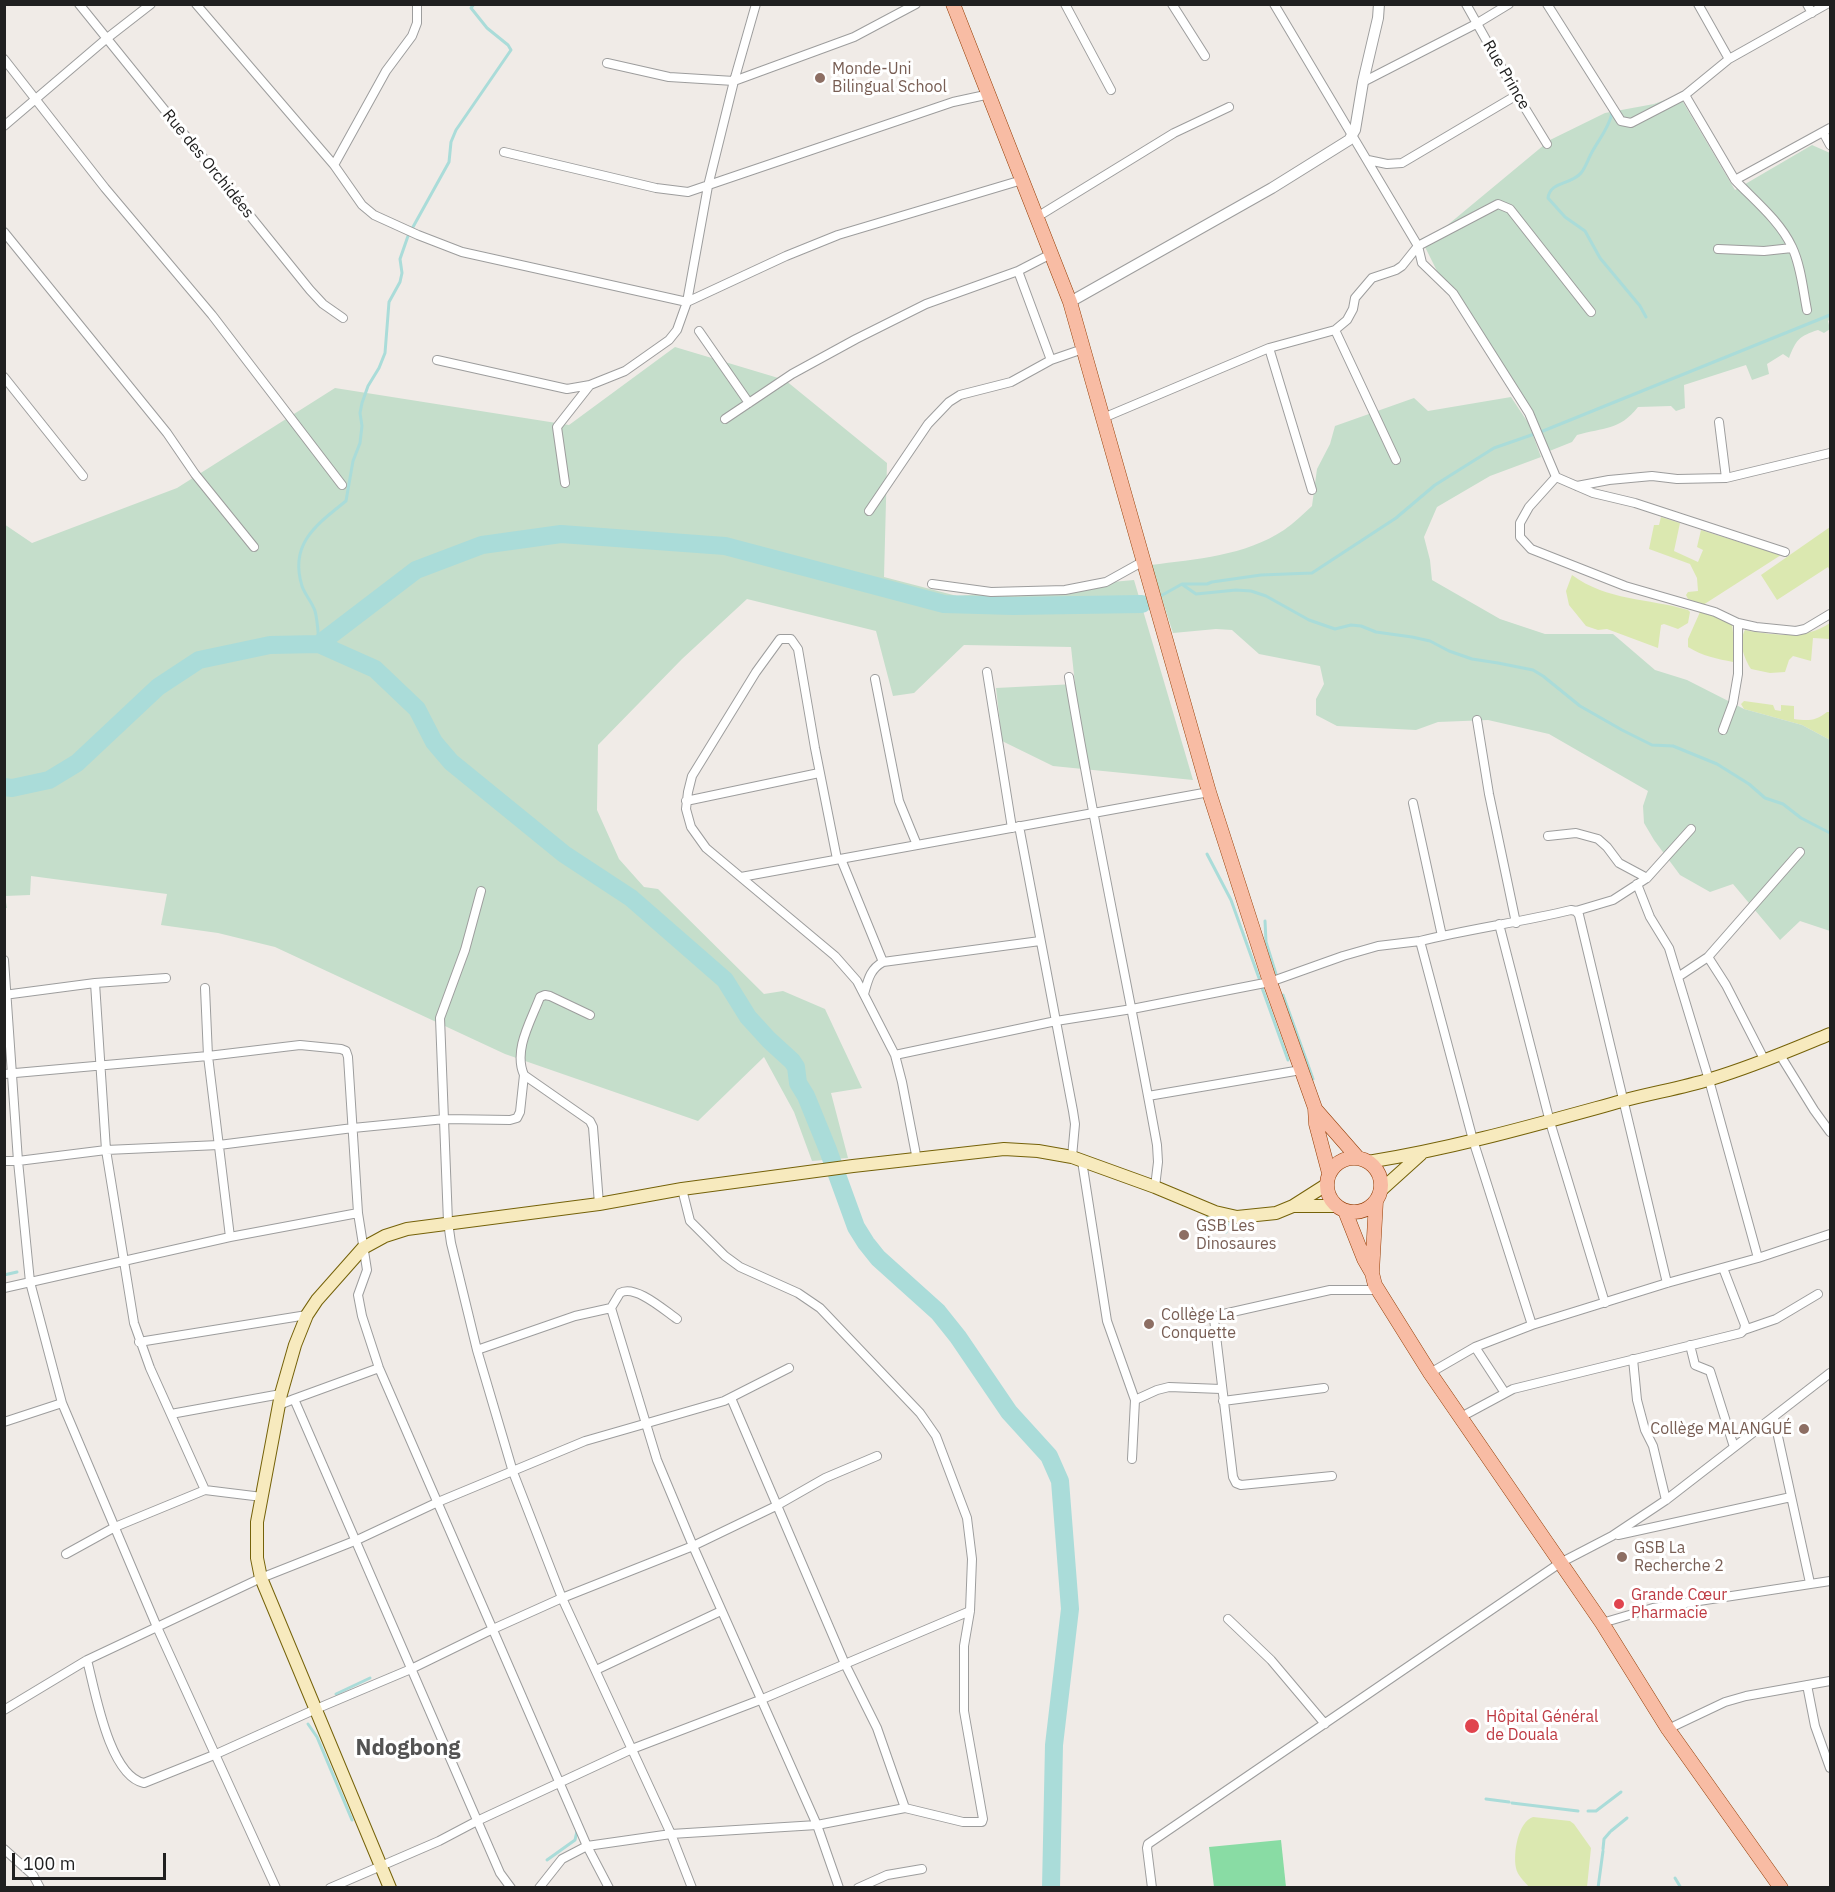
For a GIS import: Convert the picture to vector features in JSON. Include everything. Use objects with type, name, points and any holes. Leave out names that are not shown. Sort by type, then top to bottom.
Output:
[{"type":"main road","points":[[953,4],[1070,302],[1209,792],[1270,982],[1315,1108],[1329,1196],[1341,1208],[1378,1290],[1431,1373],[1602,1623],[1668,1729],[1781,1887]]},
{"type":"main road","points":[[390,1887],[379,1866],[261,1578],[256,1540],[280,1400],[295,1345],[307,1315],[317,1300],[363,1248],[385,1236],[407,1229],[448,1222],[599,1204],[682,1189],[853,1166],[1021,1149],[1077,1159],[1155,1187],[1215,1212],[1237,1217],[1266,1215],[1293,1206],[1328,1179],[1336,1164],[1346,1159],[1363,1160],[1422,1153],[1550,1122],[1623,1100],[1709,1080],[1765,1061],[1830,1034]]},
{"type":"main road","points":[[1315,1108],[1363,1160],[1376,1170],[1381,1180],[1372,1273]]},
{"type":"main road","points":[[1293,1206],[1341,1208],[1356,1212],[1367,1208],[1422,1153]]},
{"type":"street","name":"Rue des Orchidées","points":[[79,4],[310,290],[323,304],[343,318]]},
{"type":"street","points":[[4,126],[106,39],[151,4]]},
{"type":"street","points":[[196,4],[334,165],[362,205],[374,215],[462,252],[687,302],[786,256],[838,235],[1022,180]]},
{"type":"street","points":[[334,165],[386,71],[412,36],[417,23],[417,4]]},
{"type":"street","points":[[437,360],[567,389],[590,385],[625,371],[669,340],[677,330],[687,302],[708,186],[756,4]]},
{"type":"street","points":[[607,63],[669,77],[734,81],[854,37],[901,8],[916,4]]},
{"type":"street","points":[[1065,4],[1111,90]]},
{"type":"street","points":[[1172,4],[1204,56]]},
{"type":"street","points":[[1274,4],[1418,246],[1422,263],[1453,292],[1529,413],[1556,477],[1593,493],[1635,503],[1785,552]]},
{"type":"street","points":[[1371,4],[1378,18]]},
{"type":"street","points":[[1070,302],[1272,188],[1349,141],[1356,130],[1379,4]]},
{"type":"street","name":"Rue Prince","points":[[1466,4],[1547,144]]},
{"type":"street","points":[[1363,82],[1476,24],[1509,4]]},
{"type":"street","points":[[1547,4],[1621,121],[1631,123],[1685,95],[1729,59],[1827,4]]},
{"type":"street","points":[[1698,4],[1729,59]]},
{"type":"street","points":[[1807,4],[1812,13]]},
{"type":"street","points":[[4,59],[112,197],[212,315],[342,485]]},
{"type":"street","points":[[504,152],[678,192],[698,190],[953,102],[990,94]]},
{"type":"street","points":[[1368,160],[1387,164],[1402,163],[1517,95]]},
{"type":"street","points":[[1685,95],[1735,180],[1775,222],[1792,248],[1798,264],[1807,310]]},
{"type":"street","points":[[1037,218],[1174,133],[1229,107]]},
{"type":"street","points":[[1735,180],[1827,130],[1830,145]]},
{"type":"street","points":[[1103,418],[1269,348],[1335,330],[1347,320],[1353,309],[1355,298],[1369,280],[1376,275],[1396,270],[1418,246],[1493,206],[1505,205],[1510,209],[1591,312]]},
{"type":"street","points":[[4,232],[167,434],[195,474],[254,547]]},
{"type":"street","points":[[1718,249],[1764,251],[1792,248]]},
{"type":"street","points":[[725,419],[810,364],[926,304],[1018,271],[1051,254]]},
{"type":"street","points":[[1018,271],[1051,360]]},
{"type":"street","points":[[1335,330],[1396,460]]},
{"type":"street","points":[[699,331],[748,403]]},
{"type":"street","points":[[1269,348],[1312,490]]},
{"type":"street","points":[[869,511],[928,424],[949,402],[960,395],[1011,382],[1051,360],[1083,350]]},
{"type":"street","points":[[4,377],[83,476]]},
{"type":"street","points":[[565,483],[557,426],[590,385]]},
{"type":"street","points":[[1719,422],[1726,478]]},
{"type":"street","points":[[1577,486],[1652,476],[1677,479],[1726,478],[1830,453]]},
{"type":"street","points":[[1556,477],[1542,491],[1520,522],[1520,537],[1531,549],[1625,586],[1715,612],[1738,623],[1769,630],[1805,629],[1830,614]]},
{"type":"street","points":[[932,584],[991,591],[1065,590],[1106,582],[1142,562]]},
{"type":"street","points":[[1723,730],[1733,703],[1738,674],[1738,623]]},
{"type":"street","points":[[884,962],[839,859],[819,773],[798,649],[791,639],[780,639],[756,672],[692,776],[686,801],[691,827],[698,838],[741,877],[835,956],[857,981],[895,1055],[917,1160]]},
{"type":"street","points":[[987,672],[1015,827],[1056,1021],[1075,1124],[1077,1159],[1107,1321],[1135,1400],[1132,1459]]},
{"type":"street","points":[[1069,677],[1092,813],[1157,1145],[1158,1162],[1155,1187]]},
{"type":"street","points":[[875,679],[899,801],[917,845]]},
{"type":"street","points":[[1477,720],[1516,923]]},
{"type":"street","points":[[686,801],[819,773]]},
{"type":"street","points":[[741,877],[1209,792]]},
{"type":"street","points":[[1413,803],[1442,936]]},
{"type":"street","points":[[895,1055],[1056,1021],[1132,1009],[1270,982],[1370,948],[1420,941],[1571,910],[1576,911],[1613,900],[1647,878],[1691,829]]},
{"type":"street","points":[[1548,836],[1576,833],[1598,839],[1619,863],[1647,878]]},
{"type":"street","points":[[1677,977],[1708,957],[1800,852]]},
{"type":"street","points":[[1637,884],[1650,916],[1669,948],[1709,1080],[1758,1258]]},
{"type":"street","points":[[481,891],[465,950],[440,1018],[448,1222],[451,1243],[477,1350],[513,1472],[562,1598],[633,1749],[692,1887]]},
{"type":"street","points":[[1576,911],[1579,915],[1667,1283]]},
{"type":"street","points":[[1499,924],[1550,1122],[1605,1303]]},
{"type":"street","points":[[864,994],[870,973],[884,962],[1040,941]]},
{"type":"street","points":[[1420,941],[1473,1140],[1532,1325]]},
{"type":"street","points":[[1708,957],[1726,985],[1765,1061]]},
{"type":"street","points":[[4,960],[9,1073],[30,1282],[62,1402],[157,1627],[276,1887]]},
{"type":"street","points":[[6,995],[95,983],[166,978]]},
{"type":"street","points":[[95,983],[106,1150],[129,1302],[139,1342],[206,1490]]},
{"type":"street","points":[[205,988],[208,1056],[230,1237]]},
{"type":"street","points":[[4,1161],[106,1150],[219,1145],[445,1119],[510,1120],[517,1118],[520,1112],[524,1075],[520,1066],[519,1054],[540,997],[550,996],[590,1015]]},
{"type":"street","points":[[9,1073],[208,1056],[300,1045],[346,1051],[358,1213],[367,1273],[358,1295],[362,1316],[379,1368],[587,1846],[609,1887]]},
{"type":"street","points":[[1780,1055],[1830,1132]]},
{"type":"street","points":[[1148,1096],[1301,1070]]},
{"type":"street","points":[[524,1075],[590,1121],[593,1127],[599,1204]]},
{"type":"street","points":[[539,1887],[562,1859],[587,1846],[671,1834],[817,1825],[905,1808],[963,1822],[983,1821],[964,1711],[964,1646],[970,1611],[972,1559],[967,1518],[936,1436],[920,1413],[820,1308],[798,1293],[740,1267],[725,1256],[690,1221],[682,1189]]},
{"type":"street","points":[[4,1288],[230,1237],[358,1213]]},
{"type":"street","points":[[1431,1373],[1475,1347],[1532,1325],[1667,1283],[1758,1258],[1830,1234]]},
{"type":"street","points":[[1723,1268],[1745,1325],[1744,1330]]},
{"type":"street","points":[[477,1350],[575,1316],[611,1308],[620,1293],[630,1290],[677,1319]]},
{"type":"street","points":[[1332,1476],[1236,1484],[1233,1477],[1221,1389],[1214,1319],[1219,1315],[1330,1290],[1378,1290]]},
{"type":"street","points":[[1461,1417],[1505,1393],[1741,1333],[1776,1319],[1818,1294]]},
{"type":"street","points":[[611,1308],[657,1460],[760,1700],[817,1825],[839,1887]]},
{"type":"street","points":[[139,1342],[307,1315]]},
{"type":"street","points":[[1690,1345],[1695,1365],[1710,1371],[1734,1448]]},
{"type":"street","points":[[1475,1347],[1505,1393]]},
{"type":"street","points":[[1633,1359],[1637,1400],[1645,1430],[1653,1446],[1665,1500]]},
{"type":"street","points":[[171,1414],[294,1399],[379,1368]]},
{"type":"street","points":[[4,1710],[87,1660],[261,1578],[357,1540],[438,1502],[585,1441],[646,1425],[731,1398],[789,1368]]},
{"type":"street","points":[[1152,1887],[1148,1844],[1560,1563],[1612,1536],[1665,1500],[1830,1373]]},
{"type":"street","points":[[1135,1400],[1169,1387],[1221,1389]]},
{"type":"street","points":[[1223,1401],[1324,1388]]},
{"type":"street","points":[[731,1398],[845,1664],[877,1728],[905,1808]]},
{"type":"street","points":[[294,1399],[500,1873],[511,1887]]},
{"type":"street","points":[[4,1422],[62,1402]]},
{"type":"street","points":[[1774,1418],[1810,1583]]},
{"type":"street","points":[[87,1660],[106,1734],[131,1778],[144,1784],[411,1669],[562,1598],[693,1546],[776,1506],[825,1478],[877,1456]]},
{"type":"street","points":[[66,1554],[115,1527],[206,1490],[262,1497]]},
{"type":"street","points":[[1612,1536],[1791,1497]]},
{"type":"street","points":[[1602,1623],[1653,1608],[1830,1581]]},
{"type":"street","points":[[596,1670],[721,1611]]},
{"type":"street","points":[[330,1887],[439,1841],[559,1782],[633,1749],[760,1700],[970,1611]]},
{"type":"street","points":[[1228,1619],[1271,1660],[1325,1724]]},
{"type":"street","points":[[1668,1729],[1725,1702],[1830,1681]]},
{"type":"street","points":[[1807,1685],[1815,1726],[1830,1768]]},
{"type":"street","points":[[4,1849],[33,1875],[40,1887]]},
{"type":"street","points":[[858,1887],[886,1875],[921,1869]]},
{"type":"green space","points":[[1676,96],[1683,102],[1735,190],[1812,145],[1830,153],[1830,319],[1828,321],[1830,329],[1824,333],[1818,330],[1806,334],[1796,343],[1789,358],[1783,354],[1767,364],[1769,374],[1752,380],[1746,365],[1684,385],[1685,408],[1676,411],[1671,406],[1638,407],[1631,415],[1617,424],[1577,435],[1572,442],[1547,452],[1529,413],[1440,277],[1421,239],[1444,228],[1550,140],[1605,113],[1654,104]]},
{"type":"green space","points":[[675,347],[785,380],[887,463],[884,577],[957,596],[1134,580],[1193,780],[1053,766],[1002,741],[996,688],[1075,684],[1071,647],[964,645],[914,693],[893,696],[876,631],[747,599],[682,659],[598,745],[597,810],[619,859],[644,887],[658,889],[764,994],[783,991],[825,1009],[862,1088],[831,1093],[848,1158],[812,1161],[794,1112],[764,1057],[698,1121],[505,1054],[275,947],[218,933],[161,925],[167,894],[31,876],[30,895],[5,896],[7,908],[5,908],[4,524],[32,543],[177,488],[335,388],[569,425]]},
{"type":"green space","points":[[1511,397],[1529,424],[1541,457],[1490,476],[1437,507],[1424,537],[1432,580],[1500,619],[1545,634],[1613,634],[1655,670],[1687,680],[1744,709],[1802,725],[1830,740],[1830,931],[1800,921],[1780,940],[1733,884],[1710,892],[1680,875],[1644,823],[1643,806],[1648,791],[1549,734],[1488,720],[1438,722],[1416,730],[1337,726],[1316,715],[1316,699],[1324,684],[1320,666],[1259,654],[1232,630],[1216,629],[1173,633],[1151,565],[1237,551],[1269,539],[1288,527],[1312,506],[1317,469],[1330,444],[1335,426],[1414,398],[1428,411]]},
{"type":"green space","points":[[1661,517],[1680,523],[1674,551],[1698,562],[1703,550],[1697,547],[1701,530],[1781,555],[1703,605],[1688,599],[1686,595],[1688,592],[1698,591],[1697,578],[1690,564],[1649,549],[1654,525],[1659,525]]},
{"type":"green space","points":[[1830,527],[1830,571],[1828,567],[1777,600],[1761,575]]},
{"type":"green space","points":[[1572,575],[1599,590],[1688,610],[1690,612],[1688,623],[1678,629],[1661,625],[1658,648],[1607,629],[1598,630],[1586,626],[1569,605],[1566,591]]},
{"type":"green space","points":[[1700,612],[1732,624],[1733,662],[1704,655],[1688,647],[1688,639]]},
{"type":"green space","points":[[1830,623],[1830,639],[1813,638],[1811,661],[1793,656],[1785,672],[1770,673],[1751,669],[1746,660],[1742,645],[1745,630],[1789,635],[1810,632]]},
{"type":"green space","points":[[1744,701],[1773,705],[1775,710],[1781,711],[1781,705],[1794,706],[1794,719],[1799,720],[1815,719],[1830,712],[1830,740],[1802,725],[1744,709],[1741,704]]},
{"type":"green space","points":[[1533,1817],[1570,1821],[1574,1824],[1591,1848],[1587,1887],[1529,1887],[1521,1878],[1516,1868],[1516,1847],[1520,1831]]},
{"type":"green space","points":[[1281,1840],[1286,1887],[1214,1887],[1209,1847]]},
{"type":"waterway","points":[[319,644],[315,611],[303,589],[299,571],[302,547],[315,527],[346,501],[353,461],[360,443],[362,403],[385,353],[389,302],[400,282],[402,273],[400,259],[408,236],[449,162],[451,142],[456,130],[511,50],[487,28],[471,8],[474,4]]},
{"type":"waterway","points":[[1612,113],[1606,129],[1581,173],[1553,189],[1548,198],[1565,217],[1585,231],[1600,258],[1640,306],[1646,317]]},
{"type":"waterway","points":[[1157,598],[1182,584],[1207,584],[1261,575],[1312,573],[1396,518],[1435,485],[1494,448],[1543,431],[1830,315]]},
{"type":"waterway","points":[[319,644],[416,570],[482,545],[561,534],[725,546],[944,604],[1013,606],[1142,604]]},
{"type":"waterway","points":[[1183,585],[1196,594],[1236,590],[1251,591],[1266,596],[1309,620],[1335,629],[1351,625],[1361,626],[1376,632],[1430,641],[1472,659],[1533,670],[1580,706],[1622,730],[1652,745],[1673,746],[1717,764],[1749,784],[1765,798],[1783,804],[1801,818],[1830,833]]},
{"type":"waterway","points":[[1142,604],[1151,600]]},
{"type":"waterway","points":[[4,787],[12,788],[49,780],[77,763],[158,687],[199,660],[270,645],[319,644],[375,669],[417,709],[434,742],[451,762],[564,854],[631,898],[725,980],[748,1017],[796,1067],[798,1083],[806,1096],[828,1150],[856,1227],[866,1243],[878,1258],[938,1312],[958,1337],[1009,1412],[1049,1456],[1060,1481],[1070,1609],[1054,1745],[1051,1888]]},
{"type":"waterway","points":[[1207,854],[1231,900],[1259,978]]},
{"type":"waterway","points":[[1265,921],[1266,942],[1276,974]]},
{"type":"waterway","points":[[1261,985],[1288,1060]]},
{"type":"waterway","points":[[1283,995],[1313,1079]]},
{"type":"waterway","points":[[1206,1223],[1209,1213]]},
{"type":"waterway","points":[[1226,1232],[1230,1219]]},
{"type":"waterway","points":[[4,1275],[17,1272]]},
{"type":"waterway","points":[[336,1694],[370,1678]]},
{"type":"waterway","points":[[308,1724],[317,1737],[352,1820]]},
{"type":"waterway","points":[[1588,1811],[1596,1811],[1621,1792]]},
{"type":"waterway","points":[[1486,1799],[1509,1802]]},
{"type":"waterway","points":[[1512,1803],[1578,1811]]},
{"type":"waterway","points":[[1611,1831],[1627,1818]]},
{"type":"waterway","points":[[547,1860],[575,1840],[577,1831]]},
{"type":"waterway","points":[[1603,1849],[1604,1839],[1610,1832]]},
{"type":"waterway","points":[[1598,1888],[1603,1851]]},
{"type":"waterway","points":[[1675,1878],[1681,1888]]},
{"type":"place","name":"Monde-Uni Bilingual School","points":[[820,78]]},
{"type":"place","name":"GSB Les Dinosaures","points":[[1184,1235]]},
{"type":"place","name":"Collège La Conquette","points":[[1149,1324]]},
{"type":"place","name":"Collège MALANGUÉ","points":[[1804,1429]]},
{"type":"place","name":"GSB La Recherche 2","points":[[1622,1557]]},
{"type":"place","name":"Grande Cœur Pharmacie","points":[[1619,1604]]},
{"type":"place","name":"Hôpital Général de Douala","points":[[1472,1726]]},
{"type":"district","name":"Ndogbong","points":[[408,1749]]}]
